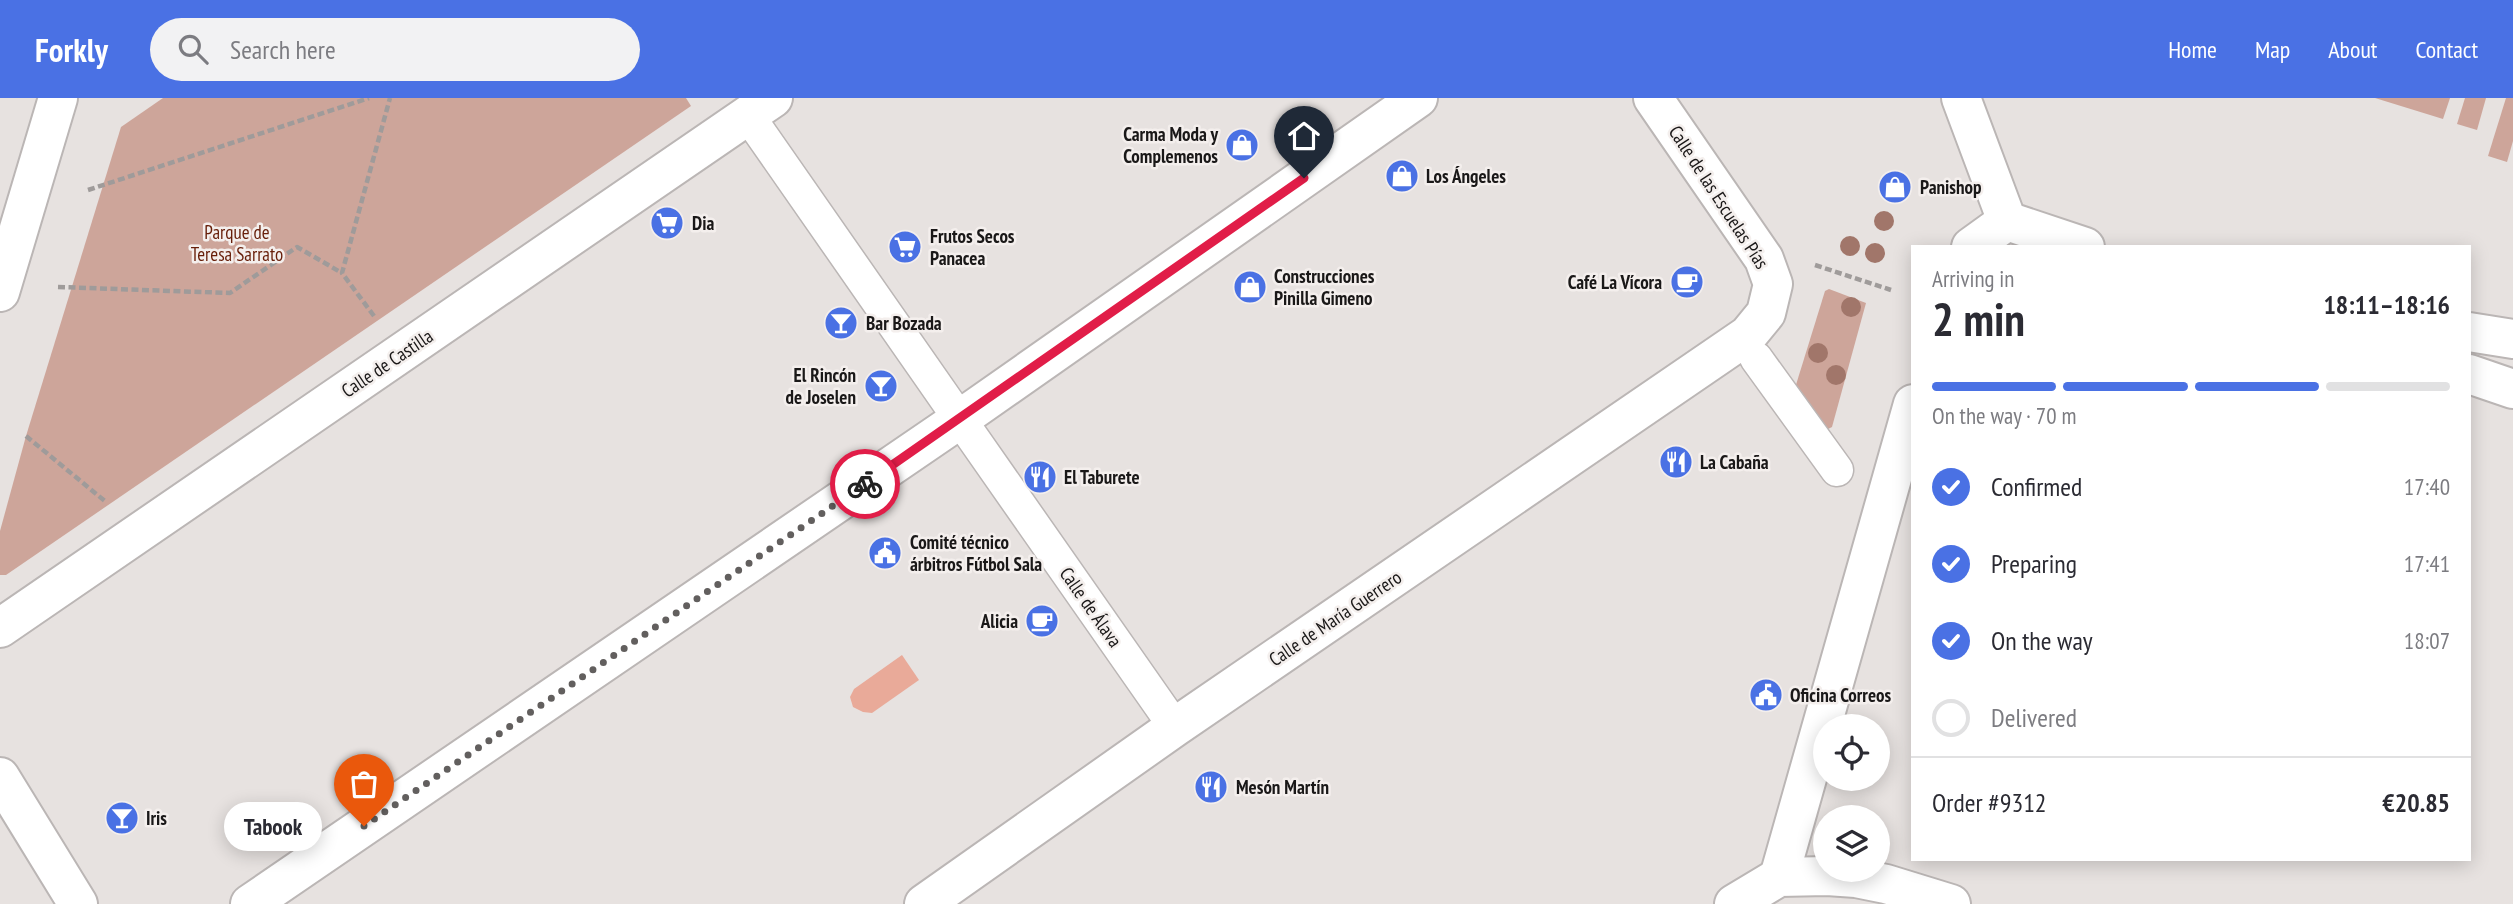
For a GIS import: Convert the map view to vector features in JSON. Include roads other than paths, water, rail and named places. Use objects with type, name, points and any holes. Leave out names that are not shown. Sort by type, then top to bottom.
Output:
[{"type":"street","points":[[0,292],[58,98]]},
{"type":"street","points":[[250,904],[949,427],[1418,98]]},
{"type":"street","name":"Calle de las Escuelas Pías","points":[[1653,98],[1764,259],[1773,284],[1766,313],[1752,347]]},
{"type":"street","points":[[1961,98],[2007,221]]},
{"type":"street","name":"Calle de Castilla","points":[[0,628],[403,352],[751,106]]},
{"type":"street","name":"Calle de Álava","points":[[751,106],[960,419],[1168,717]]},
{"type":"street","points":[[1973,245],[2007,221]]},
{"type":"street","points":[[2007,221],[2079,245]]},
{"type":"street","points":[[2471,332],[2513,340]]},
{"type":"street","points":[[1752,347],[1837,470]]},
{"type":"street","name":"Calle de María Guerrero","points":[[924,904],[1175,727],[1752,347]]},
{"type":"street","points":[[2471,375],[2513,389]]},
{"type":"street","points":[[1779,877],[1911,411]]},
{"type":"street","points":[[0,777],[78,904]]},
{"type":"street","points":[[1734,904],[1779,877],[1856,878],[1951,904]]},
{"type":"place","name":"Carma Moda y Complemenos","points":[[1242,145]]},
{"type":"place","name":"Los Ángeles","points":[[1402,176]]},
{"type":"place","name":"Panishop","points":[[1895,187]]},
{"type":"place","name":"Dia","points":[[667,223]]},
{"type":"place","name":"Frutos Secos Panacea","points":[[905,247]]},
{"type":"place","name":"Café La Vícora","points":[[1687,282]]},
{"type":"place","name":"Construcciones Pinilla Gimeno","points":[[1250,287]]},
{"type":"place","name":"Bar Bozada","points":[[841,323]]},
{"type":"place","name":"El Rincón de Joselen","points":[[881,386]]},
{"type":"place","name":"La Cabaña","points":[[1676,462]]},
{"type":"place","name":"El Taburete","points":[[1040,477]]},
{"type":"place","name":"Comité técnico árbitros Fútbol Sala","points":[[885,553]]},
{"type":"place","name":"Alicia","points":[[1042,621]]},
{"type":"place","name":"Oficina Correos","points":[[1766,695]]},
{"type":"place","name":"Mesón Martín","points":[[1211,787]]},
{"type":"place","name":"Iris","points":[[122,818]]},
{"type":"place","name":"Tabook","points":[[364,826]]},
{"type":"park label","name":"Parque de Teresa Sarrato","points":[[237,243]]}]
